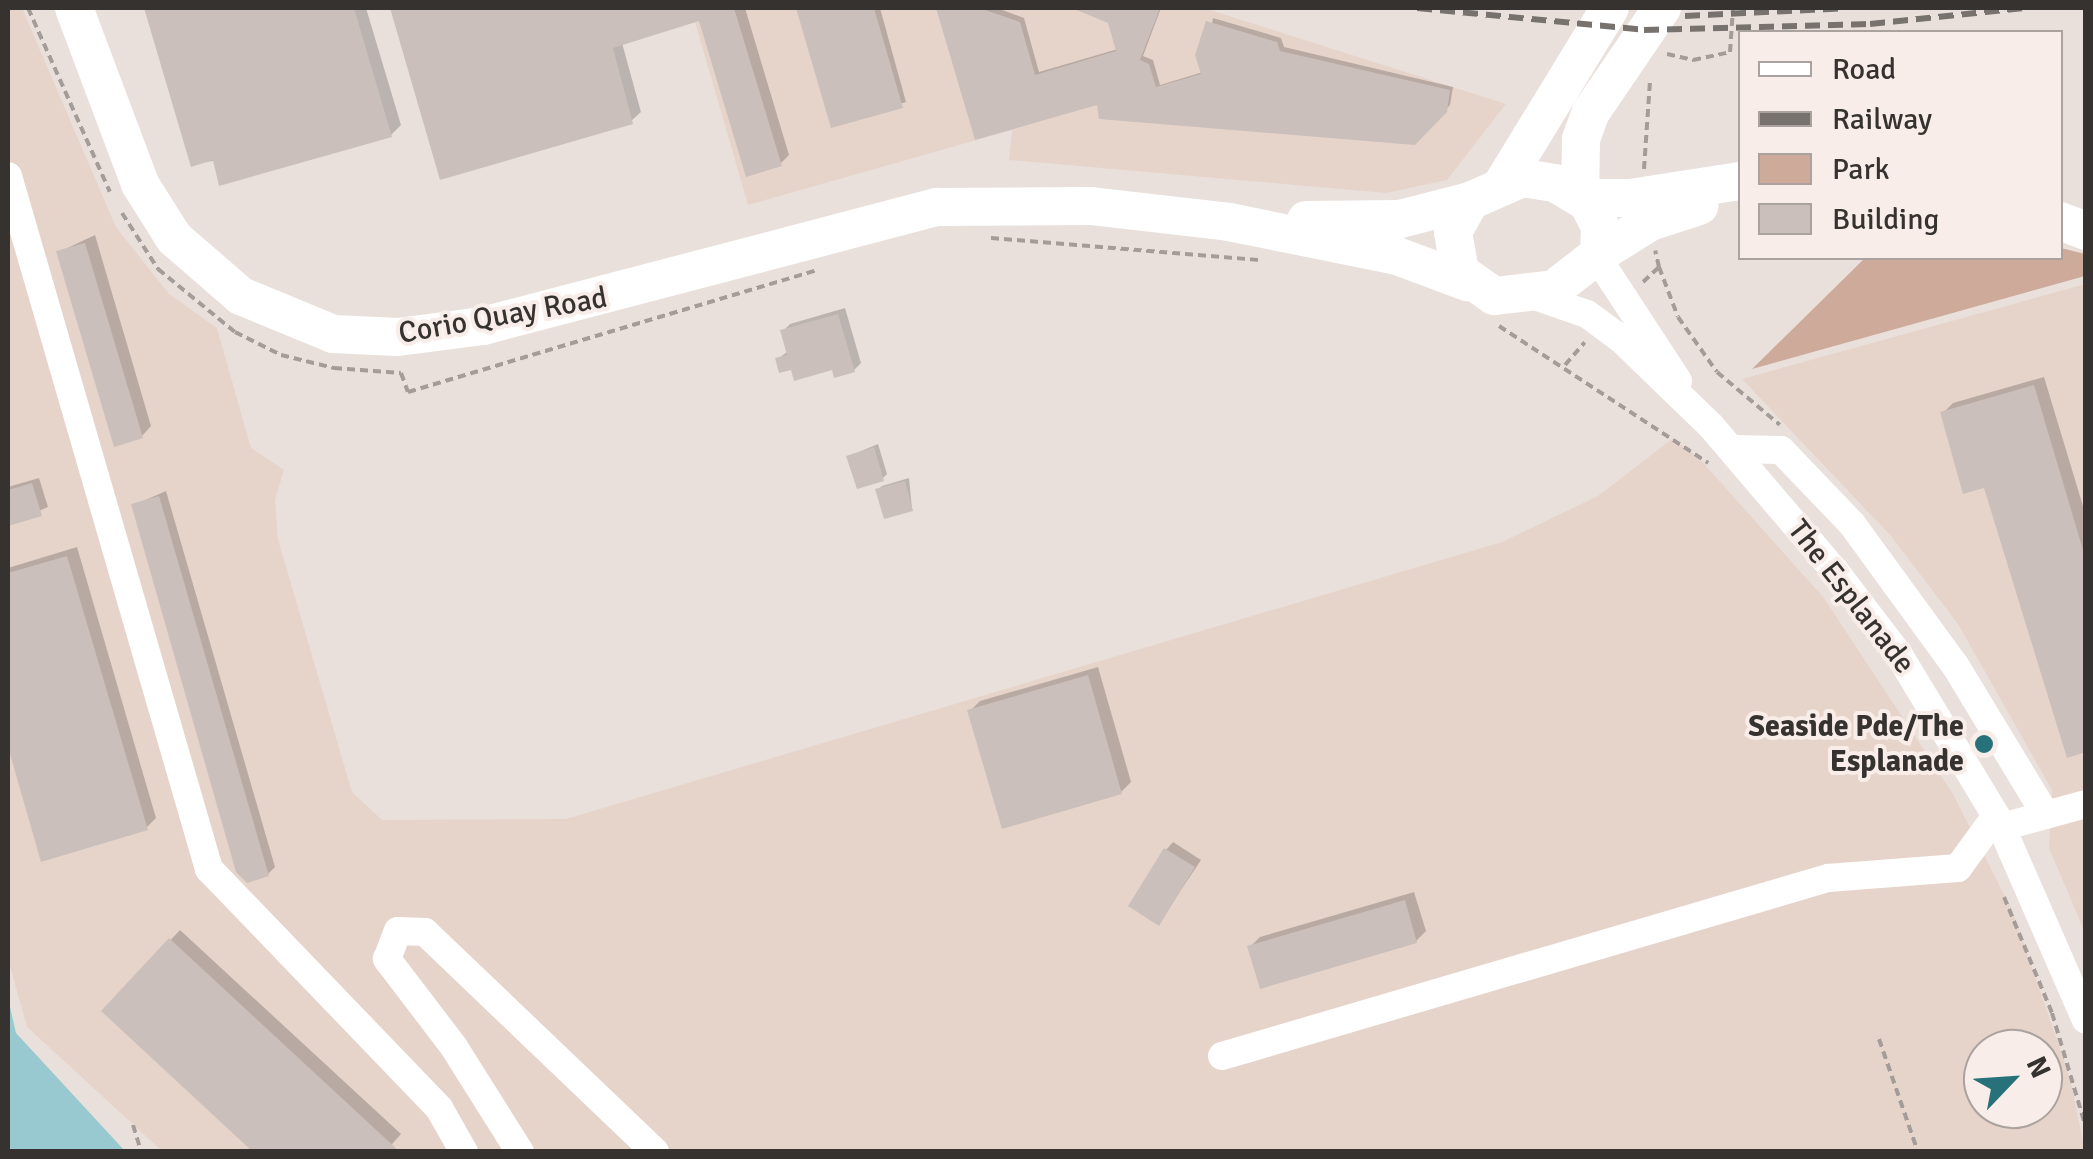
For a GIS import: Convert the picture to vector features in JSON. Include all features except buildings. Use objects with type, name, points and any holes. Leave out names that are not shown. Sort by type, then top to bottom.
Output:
[{"type":"main road","name":"Corio Quay Road","points":[[54,8],[140,219],[198,286],[263,328],[338,352],[416,352],[564,320],[635,291]]},
{"type":"main road","name":"Corio Quay Road","points":[[74,8],[130,161],[159,217],[201,265],[257,306],[315,330],[386,338],[484,326],[635,291],[820,234],[938,207],[1091,206],[1229,222],[1397,256],[1467,282]]},
{"type":"main road","points":[[1610,8],[1452,238],[1467,282],[1494,296],[1532,294],[1562,284],[1650,222],[1738,198]]},
{"type":"main road","points":[[1598,256],[1598,220],[1582,198],[1581,139],[1591,112],[1662,8]]},
{"type":"main road","points":[[1487,192],[1534,178],[1582,198],[1630,198],[1738,180]]},
{"type":"main road","name":"Corio Quay Road","points":[[1229,222],[1400,219],[1487,192]]},
{"type":"main road","points":[[2063,223],[2086,234]]},
{"type":"street","points":[[8,176],[210,869],[439,1108],[464,1152]]},
{"type":"street","name":"The Esplanade","points":[[1598,256],[1722,458],[1899,655],[1992,828],[2086,1020]]},
{"type":"street","name":"The Esplanade","points":[[1532,294],[1601,323],[1694,407]]},
{"type":"street","points":[[1722,458],[1781,450],[1852,524],[1955,665],[2046,816]]},
{"type":"street","points":[[1222,1056],[1828,878],[1958,868],[1992,828],[2086,804]]},
{"type":"street","points":[[520,1152],[454,1047],[386,958],[398,931],[425,932],[655,1152]]},
{"type":"path","points":[[28,8],[102,176],[142,248],[206,312],[282,354],[334,368],[401,373],[408,392],[822,270]]},
{"type":"path","points":[[1658,62],[1662,52],[1693,60],[1730,52],[1733,8]]},
{"type":"path","points":[[1644,180],[1646,92],[1653,72]]},
{"type":"path","points":[[1643,282],[1659,267],[1651,231]]},
{"type":"path","points":[[975,236],[1272,261]]},
{"type":"path","points":[[1490,322],[1722,458]]},
{"type":"path","points":[[1565,366],[1594,330]]},
{"type":"path","points":[[1992,828],[2086,1128]]},
{"type":"path","points":[[1879,1039],[1918,1152]]},
{"type":"path","points":[[134,1125],[142,1152]]},
{"type":"shaded area","points":[[8,8],[22,8],[116,227],[169,294],[217,328],[251,448],[284,470],[275,500],[278,539],[352,792],[382,820],[566,819],[1502,542],[1598,496],[1672,439],[1697,456],[1824,598],[1953,794],[2013,912],[2053,1029],[1963,1029],[1963,1129],[2063,1129],[2063,1058],[2085,1151],[162,1151],[27,1027],[8,959]]},
{"type":"shaded area","points":[[691,8],[1204,8],[1506,104],[1447,180],[1386,193],[1009,160],[1012,130],[748,205]]},
{"type":"shaded area","points":[[2085,284],[2085,933],[2049,848],[2052,790],[1958,624],[1891,536],[1742,379]]},
{"type":"green space","points":[[2063,248],[2085,254],[2085,276],[1752,369],[1863,260],[2063,260]]},
{"type":"water","points":[[8,998],[16,1033],[125,1151],[8,1151]]},
{"type":"railway","points":[[1417,8],[1644,30],[1870,24],[2024,8]]},
{"type":"railway","points":[[1685,16],[1846,8]]},
{"type":"place","name":"Seaside Pde/The Esplanade","points":[[1984,744]]}]
